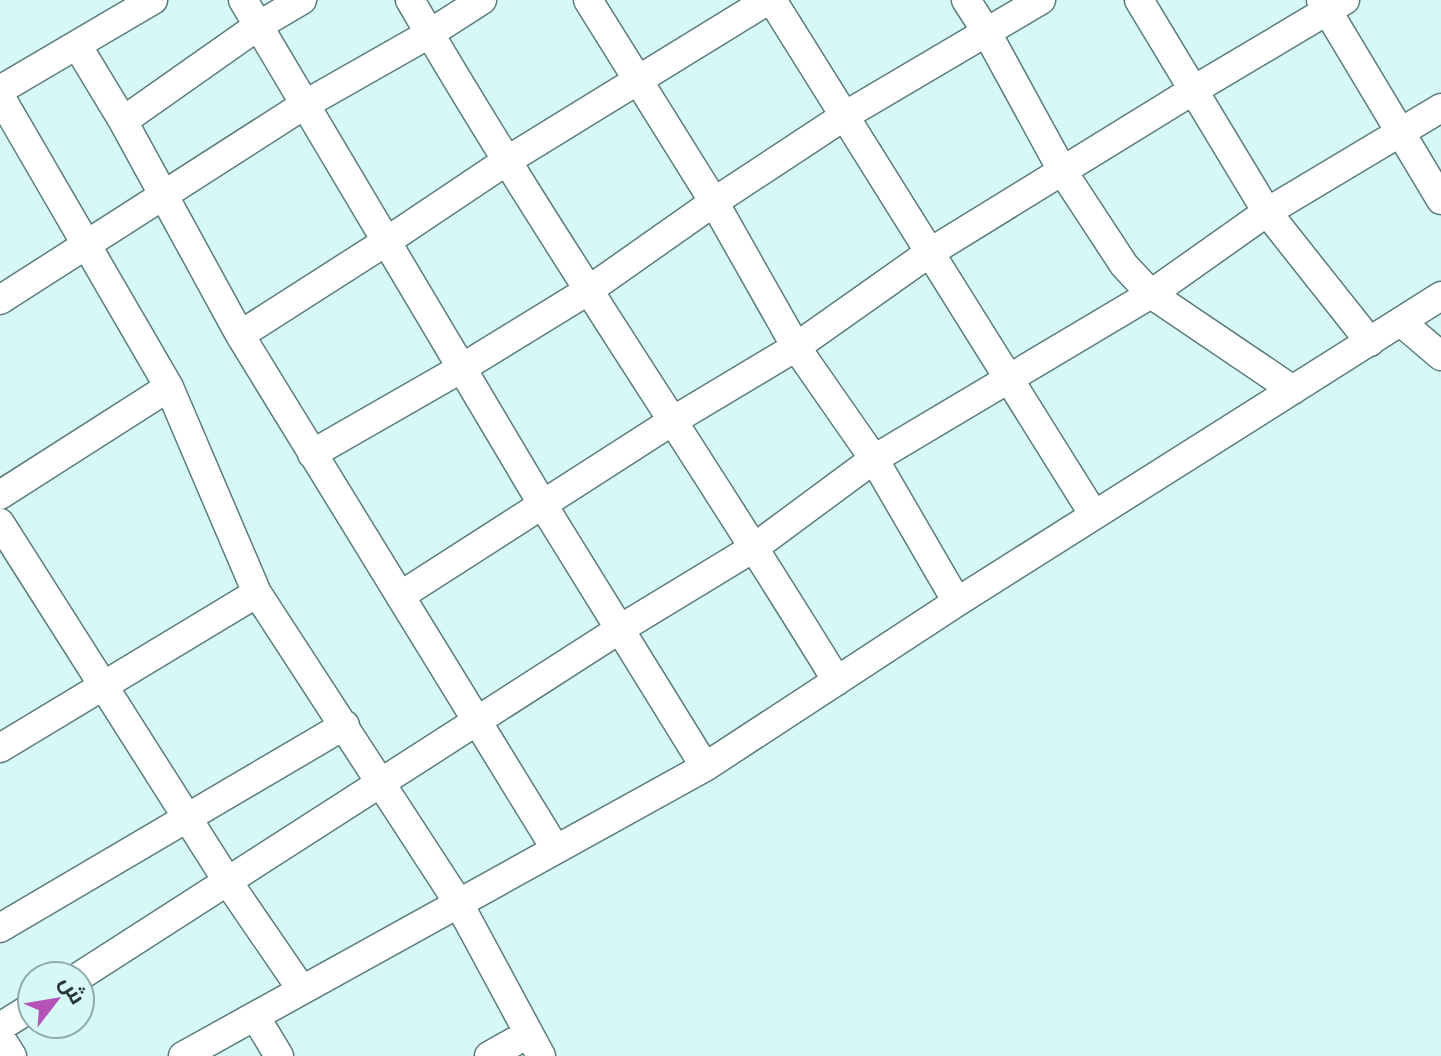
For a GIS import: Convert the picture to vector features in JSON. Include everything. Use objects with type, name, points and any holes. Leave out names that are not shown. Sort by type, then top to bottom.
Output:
[{"type":"street","points":[[153,0],[0,93],[169,387],[257,593],[458,902],[534,1045],[489,1056]]},
{"type":"street","points":[[243,0],[543,505],[705,767]]},
{"type":"street","points":[[123,121],[258,26],[302,0]]},
{"type":"street","points":[[410,0],[589,290],[755,547],[837,681]]},
{"type":"street","points":[[0,300],[304,105],[482,0]]},
{"type":"street","points":[[588,0],[714,202],[796,347],[874,459],[957,602]]},
{"type":"street","points":[[240,335],[508,160],[770,0],[846,115],[1094,515]]},
{"type":"street","points":[[966,0],[1063,172],[1124,265],[1151,294],[1293,390]]},
{"type":"street","points":[[312,454],[462,368],[589,290],[846,115],[1041,0]]},
{"type":"street","points":[[1139,0],[1267,212],[1370,342]]},
{"type":"street","points":[[400,596],[674,420],[796,347],[929,253],[1331,3],[1400,133],[1441,200]]},
{"type":"street","points":[[77,45],[123,121],[240,335],[555,848]]},
{"type":"street","points":[[96,966],[620,629],[755,547],[874,459],[1151,294],[1267,212],[1441,108]]},
{"type":"street","points":[[183,1056],[705,767],[957,602],[1441,296]]},
{"type":"street","points":[[1401,322],[1441,356]]},
{"type":"street","points":[[0,495],[169,387]]},
{"type":"street","points":[[0,523],[228,882],[302,990]]},
{"type":"street","points":[[0,748],[257,593]]},
{"type":"street","points":[[0,928],[345,725]]},
{"type":"street","points":[[255,1016],[279,1056]]},
{"type":"street","points":[[0,1037],[12,1056]]}]
